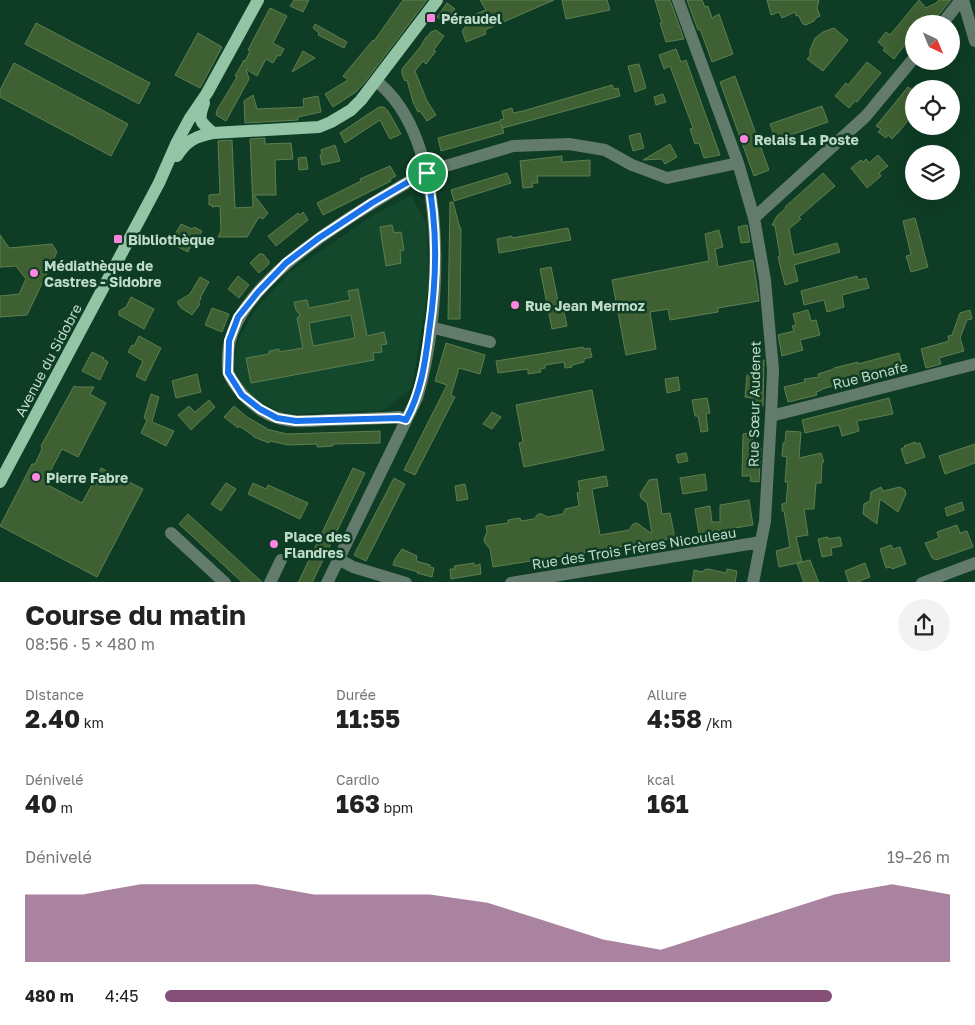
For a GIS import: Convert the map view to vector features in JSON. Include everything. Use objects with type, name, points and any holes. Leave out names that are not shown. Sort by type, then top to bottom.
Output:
[{"type":"main road","points":[[213,133],[201,123],[199,115],[207,93],[258,0]]},
{"type":"main road","points":[[159,183],[186,144],[199,136],[213,133],[318,127],[351,110],[437,0]]},
{"type":"main road","name":"Avenue du Sidobre","points":[[0,482],[159,183],[177,142],[207,93]]},
{"type":"street","name":"Rue Sœur Audenet","points":[[678,0],[738,163],[754,218],[765,280],[773,370],[765,521],[753,582]]},
{"type":"street","points":[[950,15],[962,0]]},
{"type":"street","points":[[962,0],[975,41]]},
{"type":"street","points":[[754,218],[866,116],[905,69]]},
{"type":"street","points":[[327,582],[417,398],[422,381],[436,279],[433,211],[427,173],[417,138],[393,98],[376,80]]},
{"type":"street","points":[[406,420],[399,418],[296,421],[277,418],[260,409],[242,395],[228,373],[229,341],[238,317],[258,292],[286,263],[319,238],[408,182],[432,170],[513,146],[569,144],[605,150],[632,165],[667,178],[738,163]]},
{"type":"street","points":[[749,199],[772,201]]},
{"type":"street","points":[[430,327],[490,342]]},
{"type":"street","name":"Rue Bonafe","points":[[771,416],[975,364]]},
{"type":"street","points":[[171,533],[225,582]]},
{"type":"street","name":"Rue des Trois Frères Nicouleau","points":[[511,582],[761,542]]},
{"type":"street","points":[[338,559],[354,567],[406,582]]},
{"type":"street","points":[[270,582],[281,560]]},
{"type":"street","points":[[922,582],[975,563]]},
{"type":"shaded area","points":[[411,195],[426,223],[429,283],[412,388],[384,410],[284,415],[253,397],[239,380],[233,361],[239,338],[257,307],[290,272],[370,217]]},
{"type":"building","points":[[294,0],[309,0],[303,12],[290,6]]},
{"type":"building","points":[[403,0],[427,0],[365,82],[356,92],[333,107],[325,94],[348,80],[343,76],[374,41]]},
{"type":"building","points":[[480,0],[554,0],[485,30],[486,34],[466,42],[462,31],[465,27],[472,25],[468,17],[486,10]]},
{"type":"building","points":[[562,0],[607,0],[610,10],[566,19]]},
{"type":"building","points":[[655,0],[670,0],[684,39],[666,42]]},
{"type":"building","points":[[687,0],[702,0],[705,7],[708,6],[712,18],[719,14],[733,54],[712,62]]},
{"type":"building","points":[[767,0],[819,0],[817,8],[820,16],[806,25],[803,24],[798,15],[796,16],[795,12],[782,18],[779,12],[771,15]]},
{"type":"building","points":[[919,0],[926,8],[939,0],[951,0],[939,15],[907,15]]},
{"type":"building","points":[[447,3],[455,9],[444,22],[437,17]]},
{"type":"building","points":[[270,8],[287,16],[273,43],[284,49],[273,63],[266,59],[257,76],[246,69],[249,79],[226,121],[216,115],[217,110],[237,77],[235,76],[244,60],[245,62],[250,51],[248,50]]},
{"type":"building","points":[[905,17],[905,45],[894,59],[883,50],[885,48],[878,42],[886,32],[890,35]]},
{"type":"building","points":[[36,23],[150,83],[139,104],[25,44]]},
{"type":"building","points":[[315,24],[347,42],[344,48],[318,35],[319,33],[313,28]]},
{"type":"building","points":[[834,28],[848,40],[823,71],[807,59],[810,56],[810,50],[815,38],[823,32]]},
{"type":"building","points":[[436,30],[444,36],[426,64],[423,61],[415,71],[427,101],[436,115],[427,121],[420,111],[418,112],[413,102],[407,80],[405,81],[402,74],[402,69],[426,37]]},
{"type":"building","points":[[198,33],[222,47],[200,88],[175,75]]},
{"type":"building","points":[[676,49],[681,62],[686,60],[720,155],[704,158],[699,143],[695,144],[690,129],[693,128],[670,66],[664,69],[659,55]]},
{"type":"building","points":[[303,51],[315,58],[292,72]]},
{"type":"building","points":[[867,62],[881,73],[857,102],[855,101],[849,108],[835,96],[846,83],[848,85]]},
{"type":"building","points":[[14,63],[128,124],[111,156],[0,97],[0,90]]},
{"type":"building","points":[[639,64],[646,88],[635,92],[628,66]]},
{"type":"building","points":[[735,76],[769,170],[754,176],[720,82]]},
{"type":"building","points":[[612,85],[614,89],[618,88],[620,96],[503,128],[501,124],[504,133],[441,151],[438,138],[501,121],[504,119],[502,111],[512,108],[513,113],[523,111]]},
{"type":"building","points":[[905,91],[905,124],[898,133],[892,139],[888,135],[886,138],[878,132],[881,129],[876,126]]},
{"type":"building","points":[[663,94],[666,102],[656,105],[654,97]]},
{"type":"building","points":[[253,95],[257,109],[304,107],[303,99],[318,96],[321,112],[298,117],[298,120],[245,123],[244,101]]},
{"type":"building","points":[[822,106],[828,122],[776,140],[770,124]]},
{"type":"building","points":[[379,107],[384,107],[388,111],[401,134],[390,139],[380,120],[345,143],[340,133]]},
{"type":"building","points":[[640,133],[644,148],[633,151],[629,136]]},
{"type":"building","points":[[265,138],[265,144],[291,143],[293,159],[275,160],[276,195],[254,195],[268,213],[263,219],[259,217],[247,237],[218,237],[221,231],[220,206],[212,207],[212,205],[209,205],[209,195],[220,194],[218,141],[232,140],[235,208],[253,207],[250,139]]},
{"type":"building","points":[[670,144],[677,157],[665,164],[662,159],[643,160]]},
{"type":"building","points":[[335,145],[340,161],[322,165],[321,150]]},
{"type":"building","points":[[878,155],[888,166],[879,173],[881,176],[867,188],[851,168],[861,160],[863,162],[866,159],[869,163]]},
{"type":"building","points":[[562,156],[562,162],[590,160],[590,176],[537,176],[538,183],[532,183],[533,187],[523,188],[520,161]]},
{"type":"building","points":[[306,157],[308,169],[299,170],[298,158]]},
{"type":"building","points":[[390,166],[396,176],[390,179],[391,181],[323,215],[317,203],[361,181],[360,179]]},
{"type":"building","points":[[507,173],[511,183],[454,201],[451,190]]},
{"type":"building","points":[[823,173],[835,186],[799,217],[801,219],[789,229],[794,255],[837,243],[840,252],[794,265],[798,281],[785,285],[778,257],[780,256],[775,226],[772,225],[785,207]]},
{"type":"building","points":[[450,202],[453,202],[461,228],[460,319],[448,319]]},
{"type":"building","points":[[303,212],[308,220],[276,246],[268,236],[298,213],[300,215]]},
{"type":"building","points":[[915,218],[928,267],[911,272],[906,256],[911,255],[903,221]]},
{"type":"building","points":[[181,224],[202,231],[194,246],[191,245],[188,252],[170,243]]},
{"type":"building","points":[[392,225],[394,233],[401,232],[404,250],[400,251],[401,263],[386,266],[380,227]]},
{"type":"building","points":[[747,225],[750,242],[741,243],[738,227]]},
{"type":"building","points":[[568,228],[571,240],[499,253],[497,239]]},
{"type":"building","points":[[719,230],[723,247],[715,249],[718,267],[753,260],[759,301],[718,308],[718,312],[670,320],[668,309],[650,312],[656,349],[626,355],[612,280],[709,261],[705,234]]},
{"type":"building","name":"Médiathèque de Castres - Sidobre","points":[[0,235],[9,248],[52,244],[57,252],[27,315],[0,317],[0,296],[19,294],[26,279],[16,266],[0,267]]},
{"type":"building","points":[[259,254],[263,254],[269,261],[269,264],[259,273],[250,263]]},
{"type":"building","points":[[551,267],[559,306],[562,312],[564,312],[567,326],[552,329],[540,269]]},
{"type":"building","points":[[238,276],[249,285],[239,298],[228,289]]},
{"type":"building","points":[[857,276],[858,280],[866,278],[869,288],[842,295],[844,307],[827,312],[824,300],[804,305],[801,291]]},
{"type":"building","points":[[200,277],[209,282],[200,298],[198,303],[200,304],[192,315],[181,308],[177,302],[190,294]]},
{"type":"building","points":[[358,289],[367,336],[384,332],[387,344],[381,345],[382,352],[373,353],[374,360],[251,383],[246,358],[269,354],[269,351],[279,349],[279,352],[303,348],[297,318],[300,315],[296,310],[294,302],[307,300],[309,308],[350,300],[348,291]],"holes":[[[351,315],[355,338],[313,346],[309,323]]]},
{"type":"building","points":[[131,297],[154,309],[144,329],[119,315],[119,311],[126,307]]},
{"type":"building","points":[[212,308],[229,314],[222,332],[205,325]]},
{"type":"building","points":[[808,310],[811,321],[816,320],[820,335],[800,340],[803,350],[782,356],[778,335],[794,331],[792,326],[796,325],[793,314]]},
{"type":"building","points":[[970,310],[972,319],[967,320],[960,338],[964,351],[939,358],[941,364],[926,368],[921,349],[949,341],[948,336],[952,335],[960,313]]},
{"type":"building","points":[[139,336],[161,348],[145,381],[136,376],[143,361],[128,352],[132,345],[134,346]]},
{"type":"building","points":[[446,343],[485,355],[480,374],[459,368],[451,395],[455,397],[415,475],[404,470],[447,385],[435,381]]},
{"type":"building","points":[[583,347],[584,349],[590,348],[592,357],[584,359],[584,362],[572,365],[572,367],[565,368],[564,362],[545,365],[545,368],[540,369],[541,372],[528,374],[528,369],[498,373],[496,361]]},
{"type":"building","points":[[92,352],[108,362],[100,380],[82,371]]},
{"type":"building","points":[[899,353],[903,368],[822,389],[816,392],[817,395],[788,402],[784,387],[805,382],[804,379],[819,377],[818,374],[834,368]]},
{"type":"building","points":[[764,360],[763,406],[751,406],[752,398],[745,397],[747,375],[753,374],[753,362]]},
{"type":"building","points":[[197,374],[201,392],[176,398],[172,381]]},
{"type":"building","points":[[678,377],[680,390],[667,393],[665,379]]},
{"type":"building","name":"Pierre Fabre","points":[[74,386],[94,387],[90,394],[106,403],[78,457],[62,449],[44,483],[82,503],[101,468],[143,489],[97,577],[0,526],[32,464],[35,464],[42,449],[41,446]]},
{"type":"building","points":[[592,390],[604,450],[524,467],[519,443],[523,442],[516,405]]},
{"type":"building","points":[[151,394],[159,397],[152,422],[174,431],[166,446],[141,433],[147,420],[144,418]]},
{"type":"building","points":[[707,398],[710,413],[706,414],[708,431],[701,432],[692,400]]},
{"type":"building","points":[[889,398],[893,414],[857,421],[859,431],[842,436],[839,425],[805,433],[802,420]]},
{"type":"building","points":[[209,400],[215,407],[191,430],[178,415],[189,406],[195,412]]},
{"type":"building","points":[[234,406],[266,429],[287,434],[380,431],[380,443],[333,444],[333,446],[317,447],[317,444],[288,445],[270,441],[269,443],[254,437],[239,426],[238,428],[224,417]]},
{"type":"building","points":[[492,412],[501,417],[492,429],[483,424]]},
{"type":"building","points":[[786,431],[801,432],[799,458],[821,453],[824,462],[822,462],[821,483],[816,483],[814,509],[804,509],[808,535],[796,537],[802,562],[779,567],[776,551],[790,547],[784,511],[782,511],[782,504],[786,503],[788,482],[785,482],[787,457],[782,456]]},
{"type":"building","points":[[753,432],[752,448],[761,448],[759,482],[750,481],[751,476],[742,476],[743,434]]},
{"type":"building","points":[[915,442],[915,444],[920,443],[925,457],[906,464],[901,449]]},
{"type":"building","points":[[975,444],[975,463],[945,474],[939,456]]},
{"type":"building","points":[[686,453],[688,461],[678,463],[676,455]]},
{"type":"building","points":[[353,468],[365,473],[312,582],[298,582]]},
{"type":"building","points":[[705,474],[707,490],[683,494],[680,478]]},
{"type":"building","points":[[606,476],[608,486],[592,489],[600,535],[629,530],[633,524],[637,523],[652,534],[647,503],[641,498],[640,494],[649,480],[657,479],[662,514],[670,513],[675,538],[493,567],[490,549],[484,539],[487,532],[486,526],[508,523],[508,520],[520,518],[521,521],[534,519],[538,514],[547,517],[563,514],[565,509],[579,506],[577,493],[580,492],[578,481]]},
{"type":"building","points":[[394,478],[405,484],[366,561],[354,555]]},
{"type":"building","points":[[226,483],[236,489],[221,511],[211,504]]},
{"type":"building","points":[[253,483],[266,489],[268,485],[308,503],[300,519],[248,494]]},
{"type":"building","points":[[465,484],[468,499],[457,501],[455,486]]},
{"type":"building","points":[[881,487],[883,491],[900,487],[905,490],[906,494],[898,512],[880,499],[877,524],[863,514],[864,504],[870,501],[871,492]]},
{"type":"building","points":[[749,500],[753,525],[699,534],[695,509],[710,506],[712,522],[720,522],[720,505]]},
{"type":"building","points":[[962,502],[964,510],[947,516],[945,508]]},
{"type":"building","points":[[188,514],[262,582],[242,582],[179,524]]},
{"type":"building","points":[[957,525],[960,533],[967,531],[973,547],[936,560],[932,558],[925,543],[939,538],[937,532]]},
{"type":"building","points":[[828,537],[828,539],[840,537],[842,546],[831,548],[832,555],[822,557],[818,539]]},
{"type":"building","points":[[891,545],[893,549],[900,547],[906,564],[892,569],[891,567],[886,568],[880,549]]},
{"type":"building","points":[[402,549],[417,556],[416,561],[434,568],[432,577],[393,565]]},
{"type":"building","points":[[810,560],[819,582],[804,582],[797,563]]},
{"type":"building","points":[[474,563],[474,566],[480,564],[481,574],[451,579],[450,569],[455,569],[454,566]]},
{"type":"building","points":[[865,563],[870,577],[858,582],[849,582],[845,571]]},
{"type":"building","points":[[708,569],[726,573],[727,569],[737,571],[735,582],[692,582],[694,570],[703,572]]},
{"type":"place","name":"Péraudel","points":[[431,18]]},
{"type":"place","name":"Relais La Poste","points":[[744,139]]},
{"type":"place","name":"Bibliothèque","points":[[118,239]]},
{"type":"place","name":"Médiathèque de Castres - Sidobre","points":[[34,273]]},
{"type":"place","name":"Rue Jean Mermoz","points":[[515,305]]},
{"type":"place","name":"Pierre Fabre","points":[[36,477]]},
{"type":"place","name":"Place des Flandres","points":[[274,544]]},
{"type":"route","points":[[427,173],[435,232],[436,279],[422,381],[417,398],[406,420],[399,418],[296,421],[277,418],[260,409],[242,395],[228,373],[229,341],[238,317],[258,292],[286,263],[319,238],[372,203],[427,173]]}]
